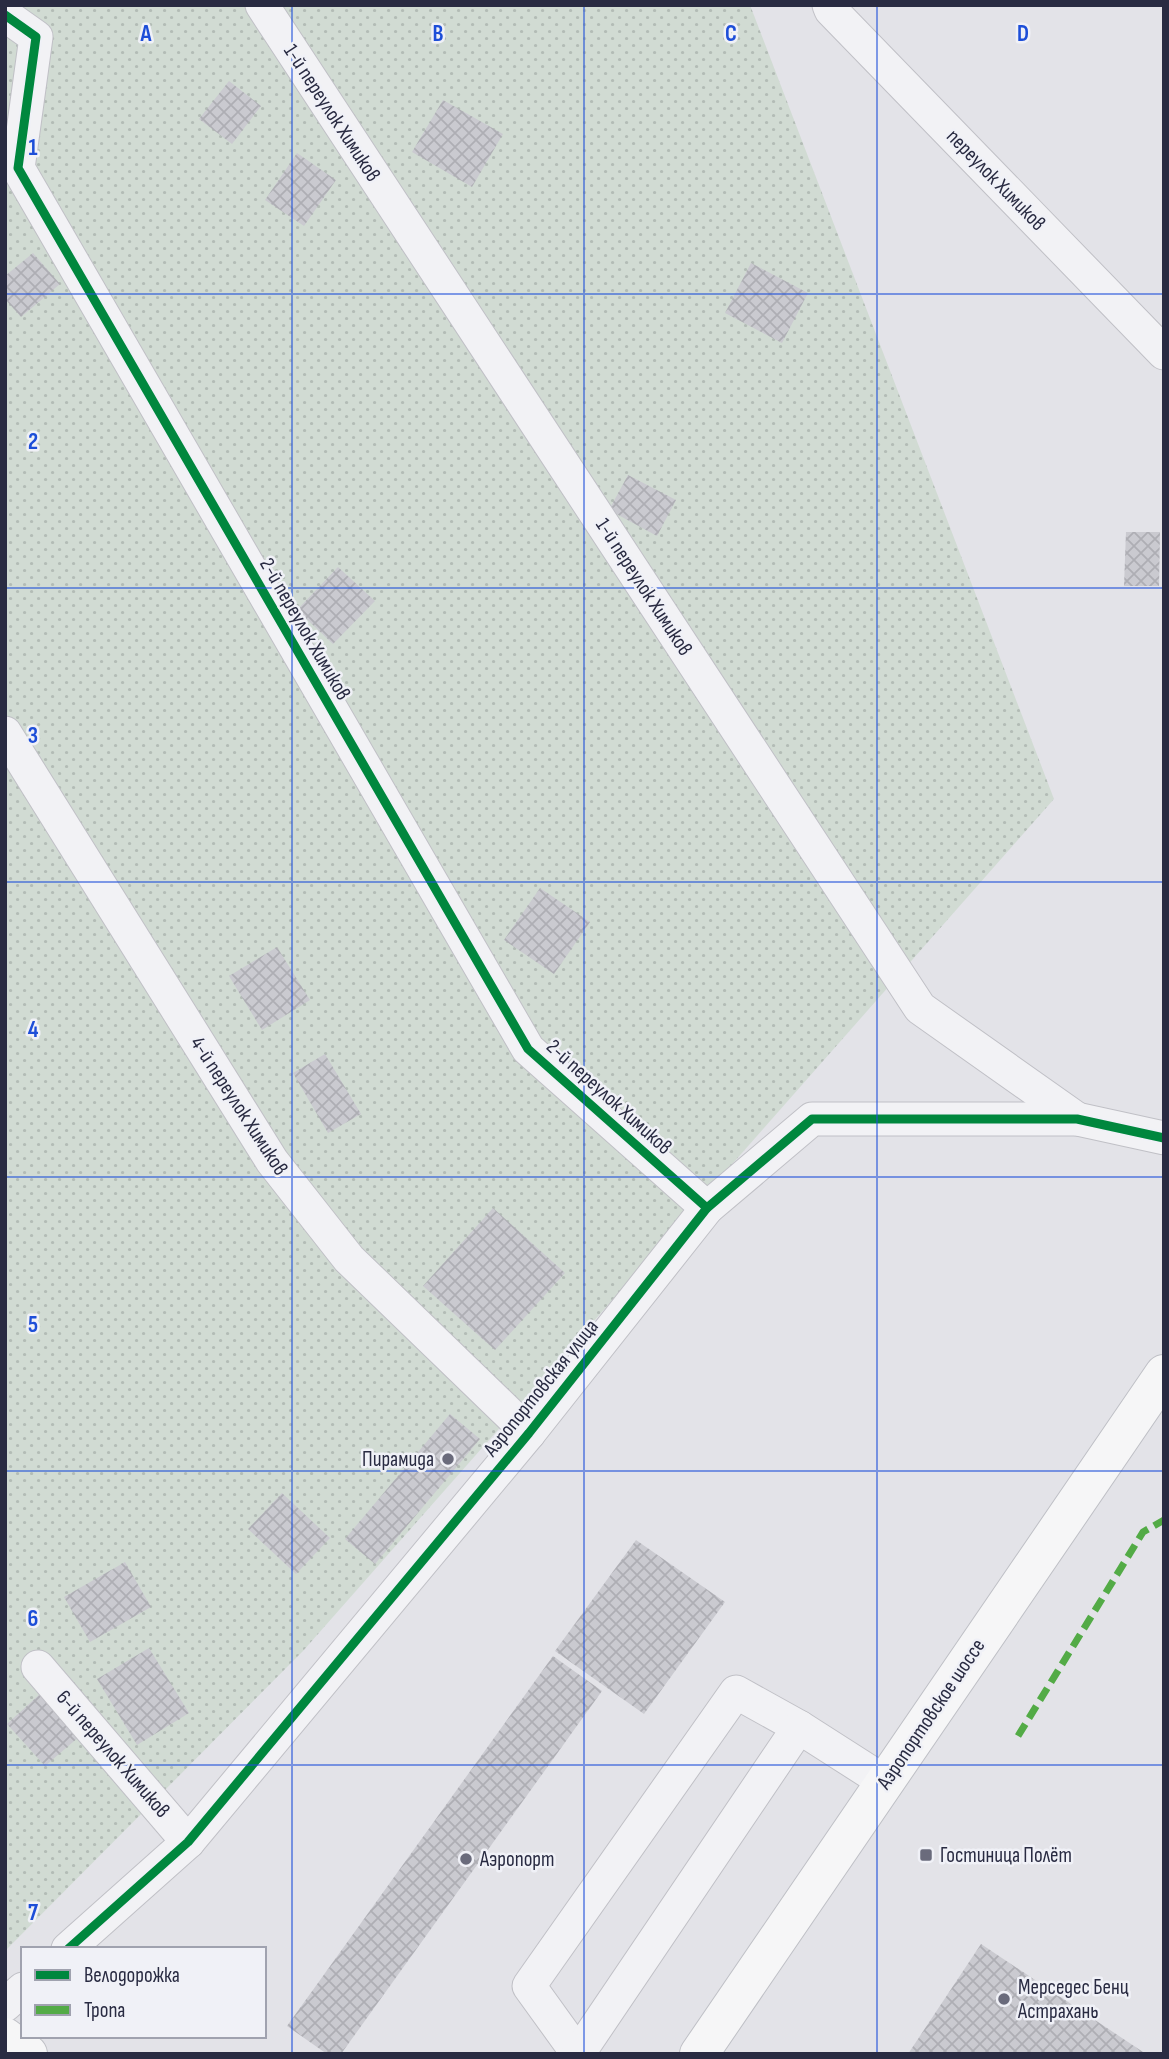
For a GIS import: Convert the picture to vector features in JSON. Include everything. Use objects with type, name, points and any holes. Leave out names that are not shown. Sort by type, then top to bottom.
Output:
[{"type":"main road","name":"Аэропортовское шоссе","points":[[699,2054],[1164,1374]]},
{"type":"main road","points":[[5,2037],[28,2054]]},
{"type":"street","name":"1-й переулок Химиков","points":[[262,5],[920,1008],[1077,1119]]},
{"type":"street","name":"переулок Химиков","points":[[829,5],[1164,353]]},
{"type":"street","name":"2-й переулок Химиков","points":[[5,15],[36,37],[18,168],[528,1049],[707,1208]]},
{"type":"street","name":"4-й переулок Химиков","points":[[5,733],[272,1161],[349,1259],[529,1433]]},
{"type":"street","name":"Аэропортовская улица","points":[[70,1947],[188,1842],[529,1433],[707,1208],[812,1119],[1077,1119],[1164,1138]]},
{"type":"street","name":"6-й переулок Химиков","points":[[38,1667],[188,1842]]},
{"type":"street","points":[[799,1727],[578,2054],[529,1986],[736,1692],[799,1727],[885,1782]]},
{"type":"street","points":[[5,2005],[21,1991]]},
{"type":"shaded area","points":[[5,5],[750,5],[1054,799],[303,1651],[5,1951]]},
{"type":"building","points":[[229,81],[261,106],[232,144],[199,119]]},
{"type":"building","points":[[443,100],[503,134],[472,187],[412,152]]},
{"type":"building","points":[[297,153],[336,180],[304,226],[265,200]]},
{"type":"building","points":[[33,253],[60,284],[21,317],[5,299],[5,276]]},
{"type":"building","points":[[751,263],[808,293],[782,343],[725,313]]},
{"type":"building","points":[[628,475],[676,500],[657,536],[609,510]]},
{"type":"building","points":[[1126,532],[1160,532],[1159,586],[1124,586]]},
{"type":"building","points":[[338,567],[375,601],[333,644],[297,610]]},
{"type":"building","points":[[540,888],[590,922],[554,974],[504,940]]},
{"type":"building","points":[[277,947],[310,1000],[262,1030],[229,976]]},
{"type":"building","points":[[325,1054],[361,1114],[328,1133],[293,1073]]},
{"type":"building","points":[[493,1208],[565,1273],[495,1350],[423,1286]]},
{"type":"building","points":[[450,1414],[480,1439],[375,1564],[345,1539]]},
{"type":"building","points":[[282,1493],[330,1538],[296,1574],[248,1529]]},
{"type":"building","points":[[636,1540],[725,1602],[644,1714],[555,1651]]},
{"type":"building","points":[[125,1562],[151,1607],[90,1642],[64,1597]]},
{"type":"building","points":[[149,1648],[189,1713],[137,1745],[97,1679]]},
{"type":"building","points":[[553,1656],[602,1691],[341,2054],[327,2054],[287,2026]]},
{"type":"building","points":[[41,1693],[80,1736],[45,1766],[7,1724]]},
{"type":"building","name":"Мерседес Бенц Астрахань","points":[[981,1944],[1146,2054],[908,2054]]},
{"type":"marked path","points":[[1018,1736],[1143,1532],[1164,1520]]},
{"type":"cycle path","points":[[5,15],[36,37],[18,168],[528,1049],[707,1208]]},
{"type":"cycle path","points":[[70,1947],[188,1842],[529,1433],[707,1208],[812,1119],[1077,1119],[1164,1138]]},
{"type":"place","name":"Пирамида","points":[[448,1459]]},
{"type":"place","name":"Гостиница Полёт","points":[[926,1855]]},
{"type":"place","name":"Аэропорт","points":[[466,1859]]},
{"type":"place","name":"Мерседес Бенц Астрахань","points":[[1004,1999]]}]
